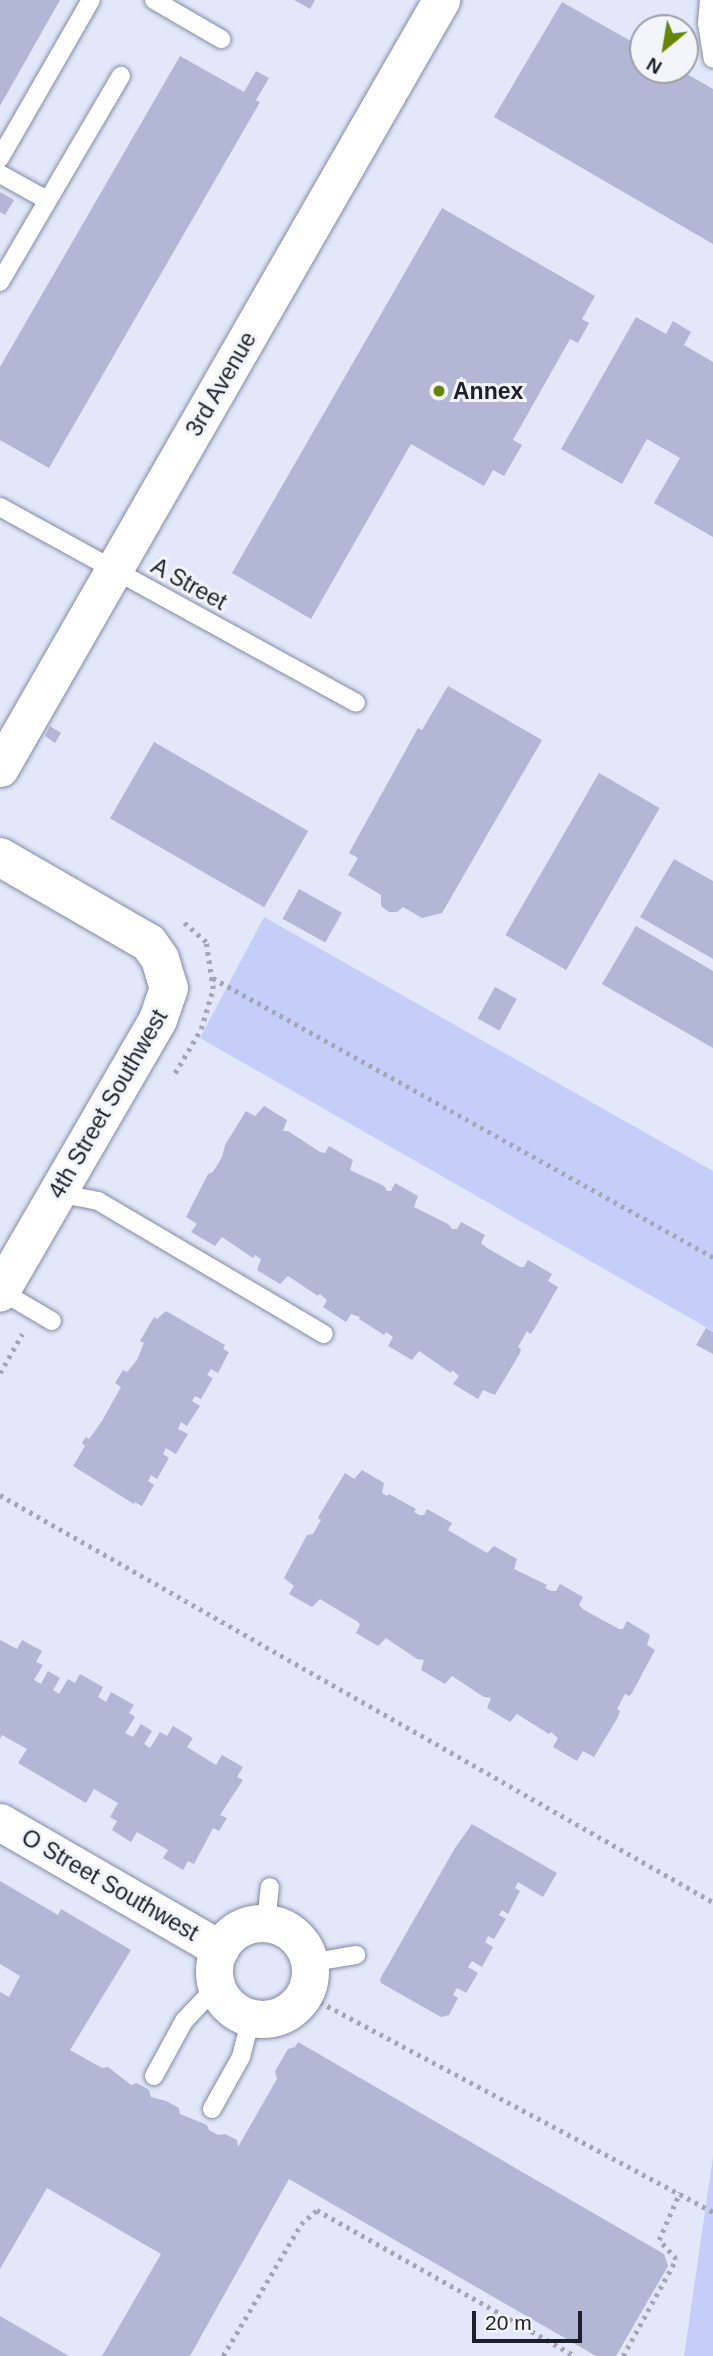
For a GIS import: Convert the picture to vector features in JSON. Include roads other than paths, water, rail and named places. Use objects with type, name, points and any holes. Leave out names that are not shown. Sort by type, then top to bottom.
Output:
[{"type":"street","name":"3rd Avenue","points":[[0,768],[441,0]]},
{"type":"street","name":"4th Street Southwest","points":[[0,857],[119,925],[156,951],[168,979],[168,996],[158,1020],[1,1292]]},
{"type":"street","name":"O Street Southwest","points":[[0,1822],[220,1949]]},
{"type":"street","name":"O Street Southwest","points":[[217,1986],[215,1961],[220,1949],[239,1929],[266,1923]]},
{"type":"street","points":[[217,1986],[230,2006],[251,2018],[267,2019],[282,2015],[295,2007],[307,1979],[294,1936],[266,1923]]},
{"type":"lane","points":[[0,158],[91,0]]},
{"type":"lane","points":[[154,0],[221,39]]},
{"type":"lane","points":[[709,0],[707,23],[713,60]]},
{"type":"lane","points":[[0,282],[121,76]]},
{"type":"lane","points":[[0,174],[47,200]]},
{"type":"lane","name":"A Street","points":[[0,507],[356,703]]},
{"type":"lane","points":[[57,1193],[98,1201],[324,1334]]},
{"type":"lane","points":[[1,1292],[52,1321]]},
{"type":"lane","points":[[266,1923],[270,1887]]},
{"type":"lane","points":[[307,1979],[356,1955]]},
{"type":"lane","points":[[154,2076],[184,2021],[217,1986]]},
{"type":"lane","points":[[212,2109],[241,2057],[251,2018]]},
{"type":"place","name":"Annex","points":[[439,391]]}]
